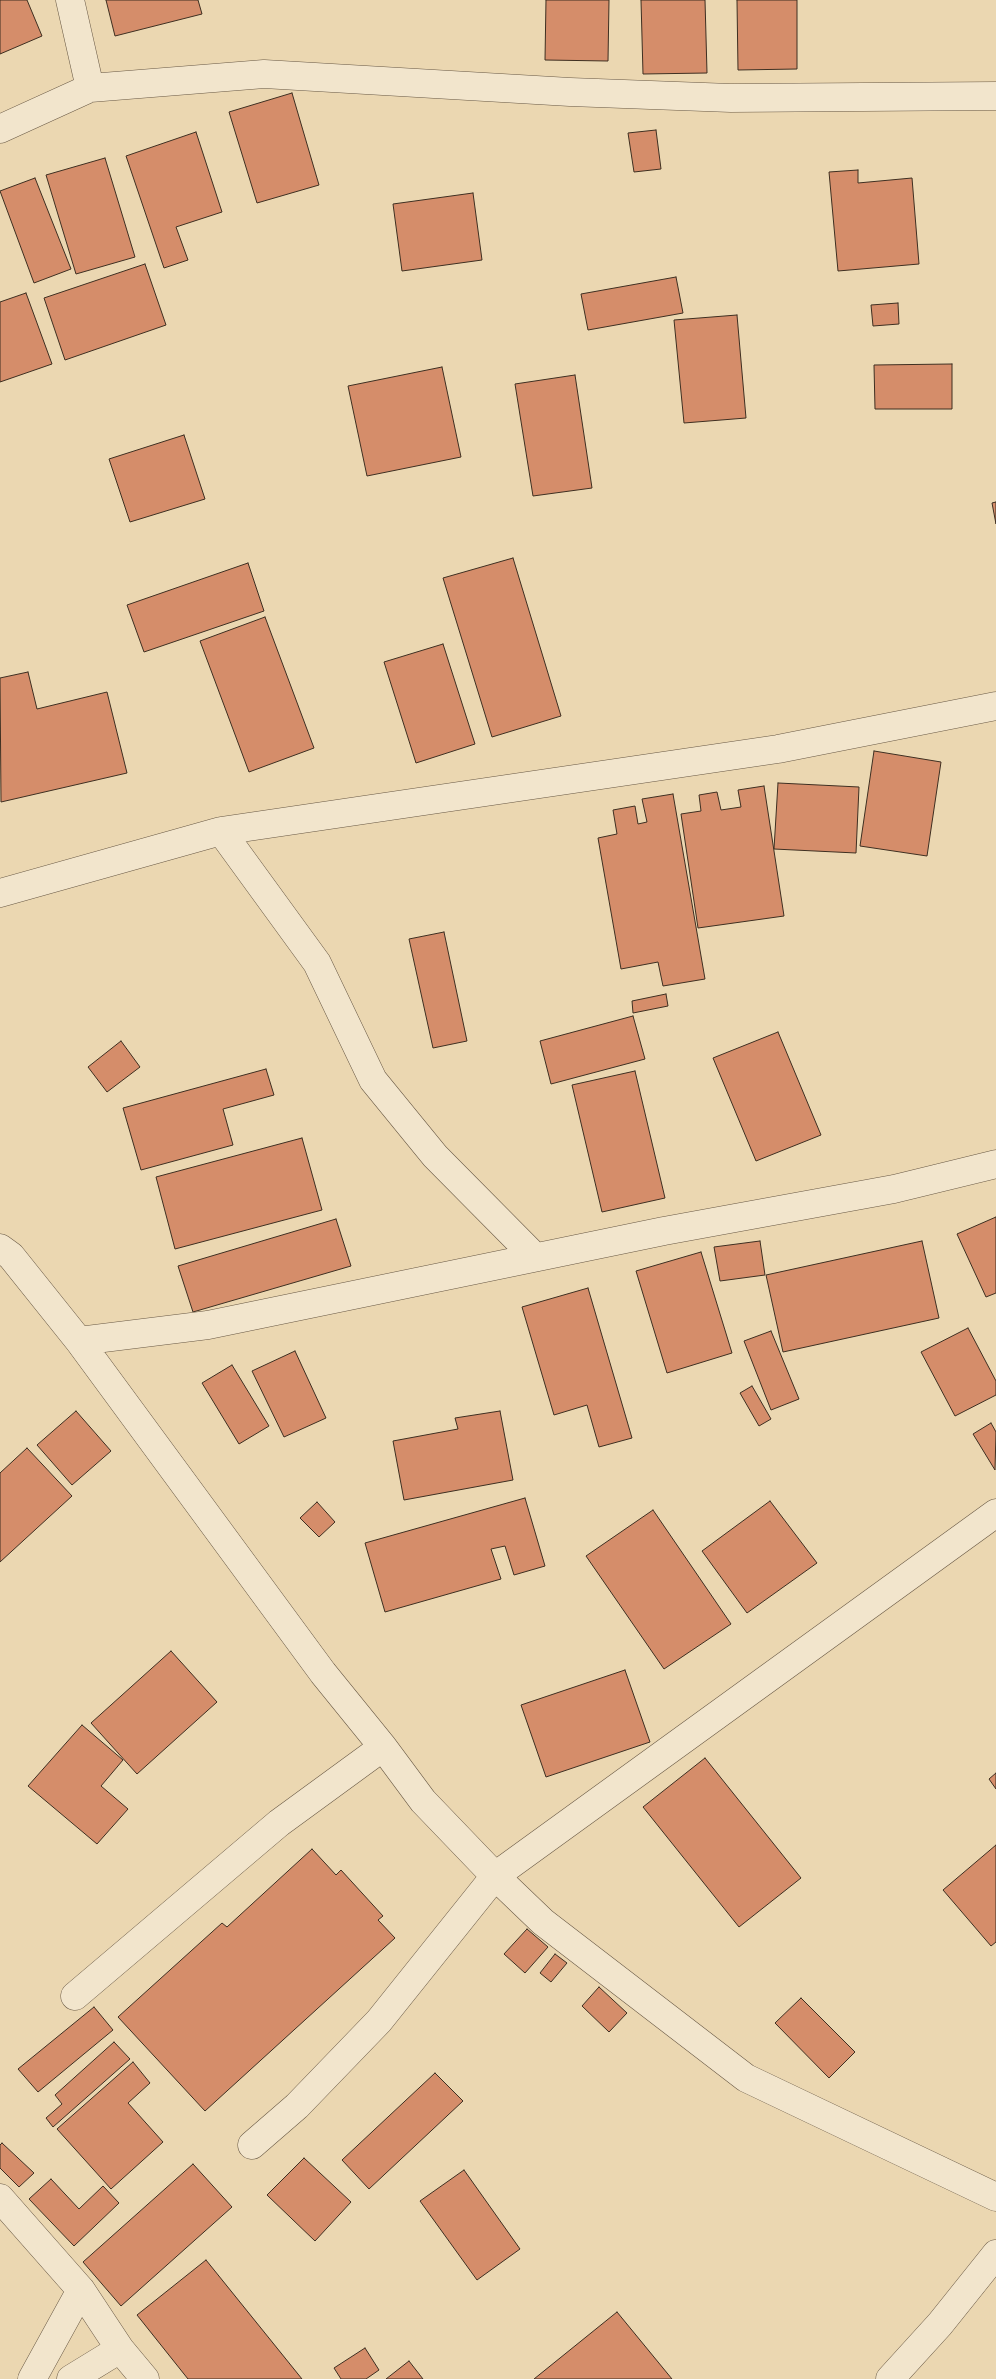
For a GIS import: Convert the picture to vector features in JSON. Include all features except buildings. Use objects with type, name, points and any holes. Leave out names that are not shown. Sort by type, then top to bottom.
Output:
[{"type":"street","points":[[70,0],[90,88]]},
{"type":"street","points":[[0,129],[90,88],[264,74],[570,92],[722,98],[996,96]]},
{"type":"street","points":[[0,893],[220,831],[778,749],[996,706]]},
{"type":"street","points":[[220,831],[317,963],[373,1080],[435,1156],[534,1257]]},
{"type":"street","points":[[79,1341],[208,1326],[534,1257],[894,1189],[996,1164]]},
{"type":"street","points":[[0,1248],[11,1256],[79,1341],[323,1673],[383,1747],[423,1801],[495,1876],[543,1922],[746,2078],[996,2197]]},
{"type":"street","points":[[252,2145],[297,2106],[379,2021],[495,1876],[996,1513]]},
{"type":"street","points":[[75,1996],[279,1823],[383,1747]]},
{"type":"street","points":[[0,2198],[81,2290],[120,2349],[145,2379]]},
{"type":"street","points":[[890,2379],[940,2324],[996,2254]]},
{"type":"street","points":[[32,2379],[81,2290]]},
{"type":"street","points":[[71,2379],[120,2349]]}]
